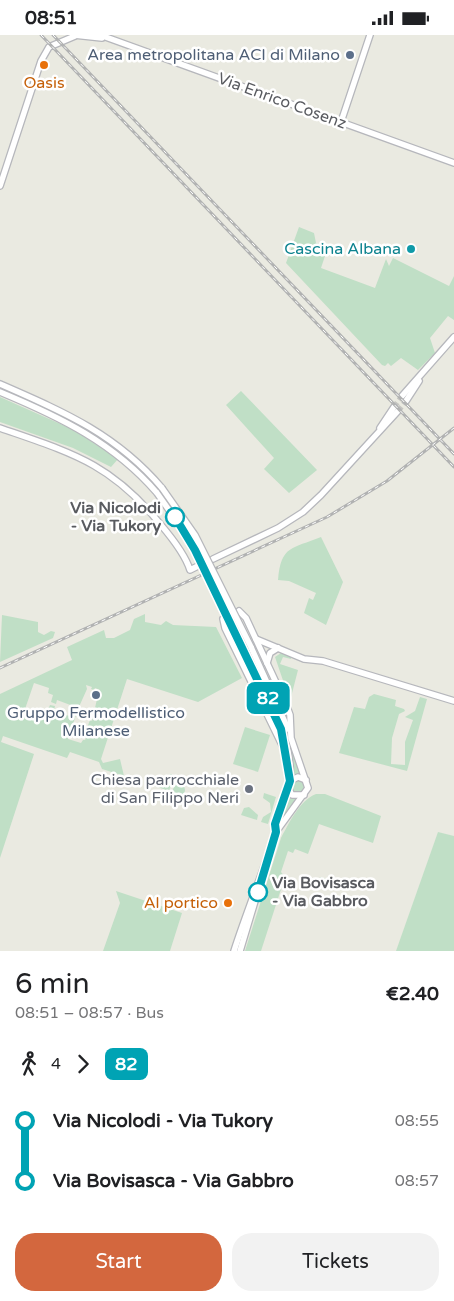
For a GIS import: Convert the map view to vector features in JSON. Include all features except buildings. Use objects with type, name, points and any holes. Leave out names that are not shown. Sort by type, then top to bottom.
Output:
[{"type":"street","name":"Via Enrico Cosenz","points":[[100,35],[454,163]]},
{"type":"street","points":[[341,122],[370,35]]},
{"type":"street","name":"Via Enrico Cosenz","points":[[78,36],[110,39]]},
{"type":"street","points":[[0,186],[41,61],[48,49],[78,36]]},
{"type":"street","points":[[404,399],[454,337]]},
{"type":"street","points":[[0,384],[67,413],[92,427],[130,455],[162,489],[195,535],[284,716],[308,788],[276,832],[240,951]]},
{"type":"street","points":[[0,392],[63,419],[96,439],[133,467],[157,493],[190,540],[277,717],[287,755],[289,784],[292,795],[304,795]]},
{"type":"street","points":[[213,559],[283,525],[308,508],[378,432],[396,409]]},
{"type":"street","points":[[0,428],[83,459],[118,479],[140,499],[165,529],[190,570],[198,566]]},
{"type":"street","points":[[239,611],[245,616],[290,715],[292,738]]},
{"type":"street","points":[[224,619],[224,628],[287,755]]},
{"type":"street","points":[[256,639],[304,659],[324,661],[454,701]]},
{"type":"street","points":[[267,663],[270,653],[278,648]]},
{"type":"street","points":[[276,832],[275,824],[289,784],[298,777],[306,780]]},
{"type":"street","points":[[234,951],[250,902],[260,882]]},
{"type":"green space","points":[[299,227],[314,233],[316,243],[328,247],[321,268],[375,288],[386,259],[389,266],[393,258],[449,286],[454,276],[454,320],[448,316],[430,338],[435,353],[418,370],[401,358],[391,366],[388,363],[385,366],[382,365],[286,263]]},
{"type":"green space","points":[[241,391],[317,470],[289,493],[264,469],[274,458],[226,405]]},
{"type":"green space","points":[[0,397],[74,430],[118,459],[111,467],[73,448],[0,422]]},
{"type":"green space","points":[[321,537],[343,582],[326,625],[304,613],[309,598],[313,600],[316,593],[289,581],[278,580],[285,554],[295,547]]},
{"type":"green space","points":[[145,614],[145,622],[161,625],[166,621],[173,625],[216,627],[242,678],[198,702],[127,679],[101,759],[103,763],[120,759],[124,776],[102,769],[99,762],[70,752],[67,758],[3,736],[1,742],[34,754],[0,858],[0,694],[72,660],[67,647],[104,630],[106,638],[114,638],[130,630],[134,619]],"holes":[[[34,683],[49,688],[48,693],[53,695],[51,702],[56,704],[57,700],[73,706],[72,709],[80,712],[78,709],[87,689],[86,685],[92,687],[91,689],[100,690],[100,698],[93,697],[97,699],[92,721],[90,720],[84,736],[80,736],[86,738],[81,743],[68,739],[76,715],[71,713],[69,716],[54,710],[55,706],[50,705],[47,712],[42,710],[40,715],[25,709]]]},
{"type":"green space","points":[[2,615],[38,622],[38,632],[44,635],[51,631],[55,632],[53,638],[0,662]]},
{"type":"green space","points":[[281,653],[291,656],[291,659],[283,657],[280,664],[298,670],[290,701],[275,657]]},
{"type":"green space","points":[[374,694],[396,700],[395,706],[405,711],[399,714],[392,738],[391,764],[405,765],[405,742],[413,720],[405,717],[415,711],[420,697],[427,699],[407,771],[339,753],[354,707],[365,709],[369,697]]},
{"type":"green space","points":[[275,705],[279,713],[300,774],[292,775]]},
{"type":"green space","points":[[245,727],[270,735],[258,772],[233,764]]},
{"type":"green space","points":[[171,774],[174,776],[169,791],[149,784]]},
{"type":"green space","points":[[298,780],[303,782],[305,787],[303,792],[298,794],[293,792],[291,787],[293,782]]},
{"type":"green space","points":[[177,784],[181,784],[185,790],[181,796],[177,796],[173,792],[173,788]]},
{"type":"green space","points":[[264,793],[276,797],[268,824],[261,822],[263,817],[271,812],[270,803],[263,798]]},
{"type":"green space","points":[[287,794],[296,799],[277,826]]},
{"type":"green space","points":[[316,794],[325,794],[381,816],[373,843],[319,824],[308,854],[295,849],[293,853],[288,851],[281,872],[285,877],[261,951],[245,951],[281,838],[300,807],[305,801]]},
{"type":"green space","points":[[249,807],[258,815],[257,820],[241,815],[244,808]]},
{"type":"green space","points":[[438,832],[454,836],[454,951],[396,951]]},
{"type":"green space","points":[[320,877],[336,882],[334,888],[319,883]]},
{"type":"green space","points":[[116,891],[182,913],[170,951],[103,951],[120,903]]},
{"type":"tunnel","points":[[394,407],[402,396]]},
{"type":"tunnel","points":[[398,411],[406,401]]},
{"type":"railway","points":[[41,35],[454,467]]},
{"type":"railway","points":[[53,35],[454,454]]},
{"type":"railway","points":[[0,668],[327,517],[387,481],[454,428]]},
{"type":"bus line","name":"82","points":[[175,517],[195,550],[268,698],[280,725],[284,741],[290,781],[278,813],[275,824],[276,832],[258,892]]},
{"type":"place","name":"Area metropolitana ACI di Milano","points":[[350,55]]},
{"type":"place","name":"Oasis","points":[[44,65]]},
{"type":"place","name":"Cascina Albana","points":[[411,249]]},
{"type":"place","name":"Via Nicolodi - Via Tukory","points":[[175,517]]},
{"type":"place","name":"Gruppo Fermodellistico Milanese","points":[[96,695]]},
{"type":"place","name":"Chiesa parrocchiale di San Filippo Neri","points":[[249,789]]},
{"type":"place","name":"Via Bovisasca - Via Gabbro","points":[[258,892]]},
{"type":"place","name":"Al portico","points":[[228,903]]}]
